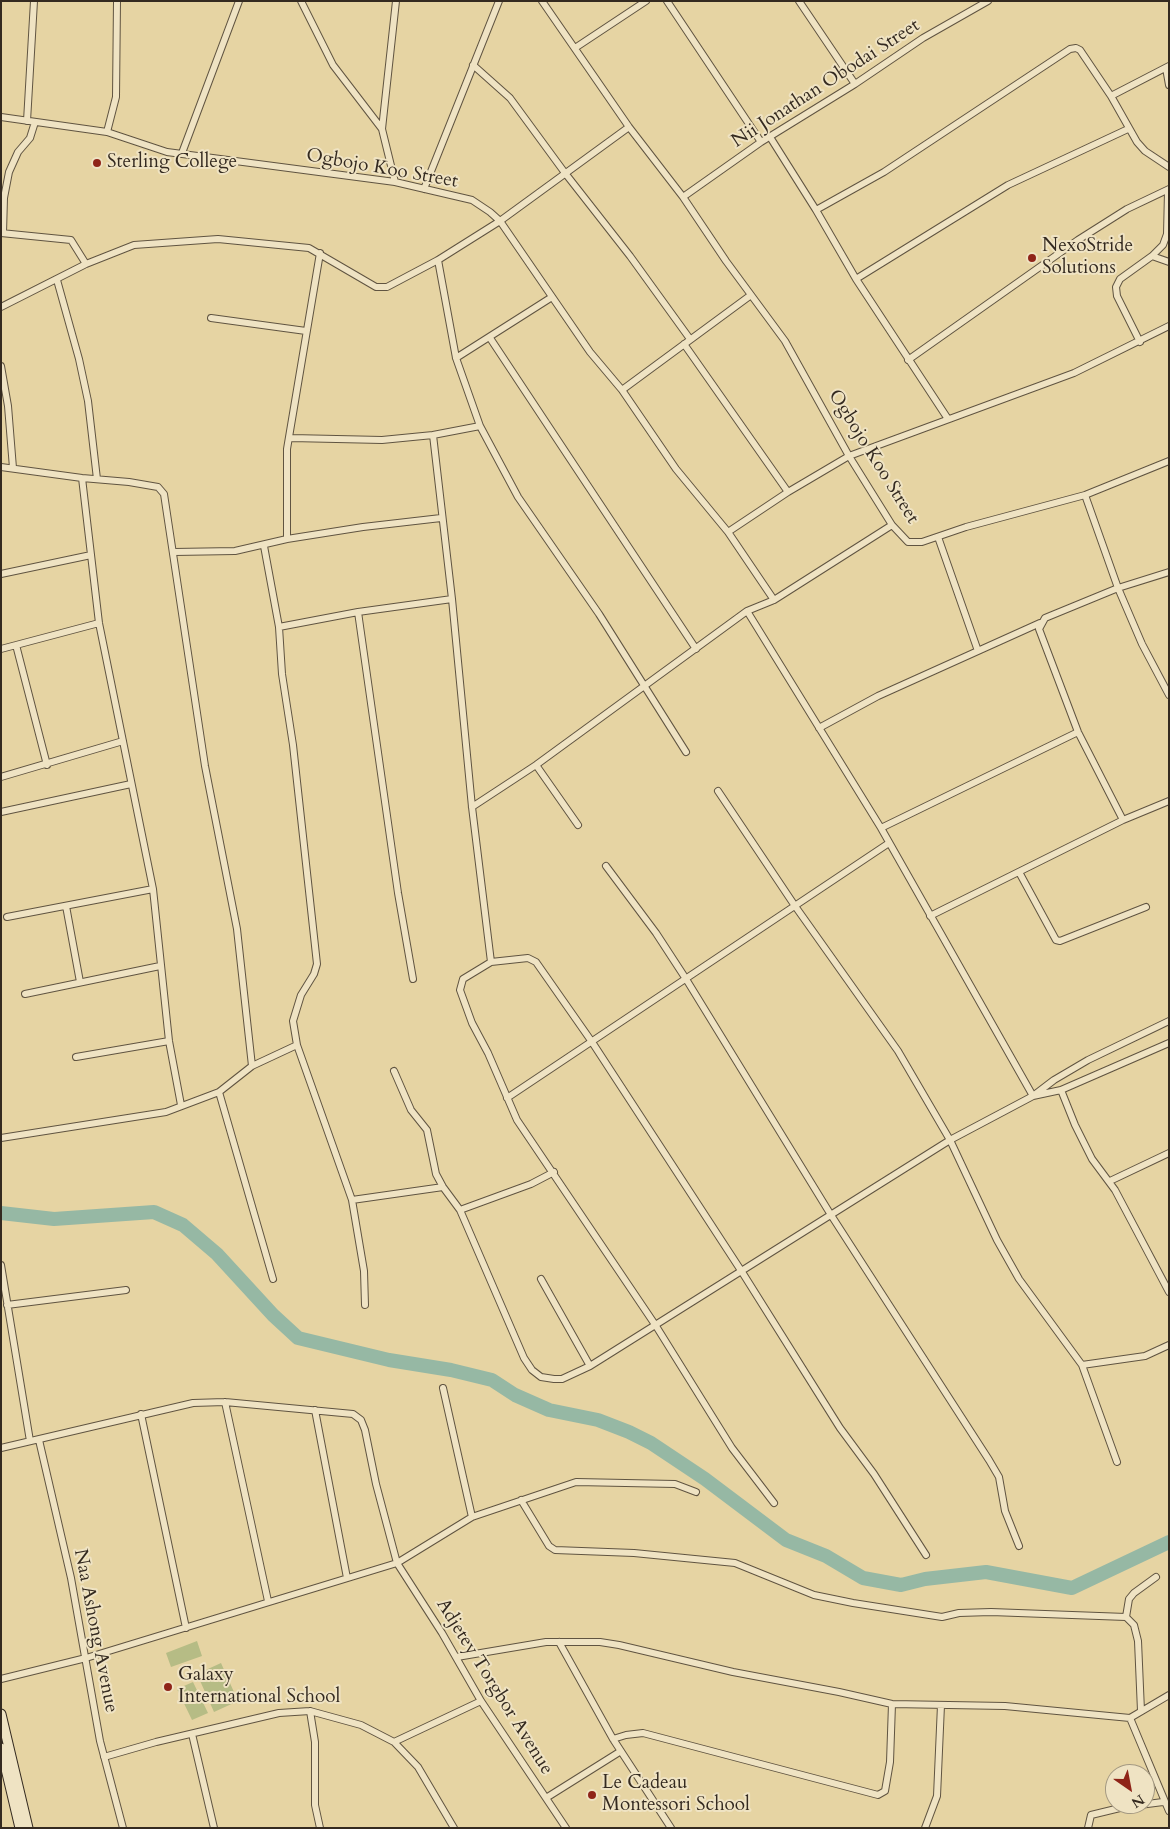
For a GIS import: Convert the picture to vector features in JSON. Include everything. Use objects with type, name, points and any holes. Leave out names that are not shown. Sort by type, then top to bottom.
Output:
[{"type":"main road","points":[[1,1714],[28,1828]]},
{"type":"main road","points":[[1,1748],[20,1828]]},
{"type":"street","points":[[27,121],[34,1]]},
{"type":"street","points":[[107,132],[116,97],[117,1]]},
{"type":"street","points":[[182,153],[239,1]]},
{"type":"street","points":[[301,1],[333,65],[382,129]]},
{"type":"street","points":[[395,182],[382,129],[396,1]]},
{"type":"street","points":[[424,189],[499,1]]},
{"type":"street","points":[[542,1],[629,127],[662,172],[684,197]]},
{"type":"street","points":[[575,48],[646,1]]},
{"type":"street","points":[[667,1],[761,142]]},
{"type":"street","points":[[798,1],[855,84]]},
{"type":"street","name":"Nii Jonathan Obodai Street","points":[[684,197],[761,142],[855,84],[923,38],[980,3],[988,1]]},
{"type":"street","points":[[816,210],[884,172],[1070,49],[1080,50],[1111,96],[1128,129],[1145,151],[1169,167]]},
{"type":"street","points":[[473,65],[510,98],[630,256],[690,340]]},
{"type":"street","points":[[1111,96],[1167,67],[1169,84]]},
{"type":"street","name":"Ogbojo Koo Street","points":[[1,117],[107,132],[158,149],[182,153],[395,182],[472,200],[500,221],[590,352],[622,390],[676,469],[728,532],[774,600]]},
{"type":"street","points":[[35,122],[30,138],[18,152],[9,172],[4,198],[2,233],[71,240],[86,264]]},
{"type":"street","points":[[1,307],[58,280],[86,264],[134,245],[218,239],[308,248],[320,253],[330,262],[381,288],[438,260],[500,221],[629,127]]},
{"type":"street","points":[[856,279],[1008,185],[1128,129]]},
{"type":"street","points":[[770,137],[816,210],[856,279],[948,419]]},
{"type":"street","points":[[908,360],[1078,240],[1127,209],[1168,190],[1167,234],[1163,245],[1152,256],[1120,279],[1116,287],[1120,304],[1140,342]]},
{"type":"street","name":"Ogbojo Koo Street","points":[[684,197],[726,261],[785,341],[849,456],[892,525],[908,542],[922,542],[966,527],[1085,494],[1169,462]]},
{"type":"street","points":[[287,539],[287,458],[320,253]]},
{"type":"street","points":[[1152,256],[1169,262]]},
{"type":"street","points":[[438,260],[456,358],[480,426],[518,497],[600,614],[686,752]]},
{"type":"street","points":[[58,280],[84,384],[97,479]]},
{"type":"street","points":[[622,390],[751,295]]},
{"type":"street","points":[[456,358],[552,297]]},
{"type":"street","points":[[211,318],[306,331]]},
{"type":"street","points":[[728,532],[788,492],[849,456],[1074,372],[1140,342],[1169,326]]},
{"type":"street","points":[[490,338],[696,649]]},
{"type":"street","points":[[684,344],[788,492]]},
{"type":"street","points":[[1,366],[8,406],[13,468]]},
{"type":"street","points":[[291,438],[382,440],[433,435],[480,426]]},
{"type":"street","points":[[433,435],[441,518],[452,599],[472,807],[491,962]]},
{"type":"street","points":[[1,467],[128,482],[162,489],[174,552],[205,766],[237,929],[252,1066]]},
{"type":"street","points":[[82,478],[99,623],[153,890],[169,1041],[181,1105]]},
{"type":"street","points":[[1085,494],[1118,588],[1142,644],[1169,695]]},
{"type":"street","points":[[174,552],[235,551],[264,546],[287,539],[362,527],[441,518]]},
{"type":"street","points":[[472,807],[536,765],[747,611],[774,600],[892,525]]},
{"type":"street","points":[[938,537],[978,651]]},
{"type":"street","points":[[264,546],[279,627],[282,674],[293,745],[318,964],[302,995],[293,1021],[297,1045],[352,1200],[364,1271],[365,1305]]},
{"type":"street","points":[[1,574],[91,555]]},
{"type":"street","points":[[819,728],[878,696],[1040,623],[1045,618],[1118,588],[1169,572]]},
{"type":"street","points":[[279,627],[358,612],[452,599]]},
{"type":"street","points":[[747,611],[881,828],[1033,1096]]},
{"type":"street","points":[[358,612],[398,893],[414,979]]},
{"type":"street","points":[[1,649],[99,623]]},
{"type":"street","points":[[1040,623],[1039,629],[1046,650],[1078,732],[1123,820]]},
{"type":"street","points":[[16,645],[47,765]]},
{"type":"street","points":[[881,828],[1078,732]]},
{"type":"street","points":[[1,777],[47,765],[123,741]]},
{"type":"street","points":[[536,765],[578,825]]},
{"type":"street","points":[[1,812],[131,784]]},
{"type":"street","points":[[718,791],[795,906],[880,1023],[950,1140],[1019,1279],[1082,1365],[1118,1462]]},
{"type":"street","points":[[930,916],[1123,820],[1169,801]]},
{"type":"street","points":[[507,1098],[889,843]]},
{"type":"street","points":[[606,866],[656,932],[831,1215],[999,1477],[1003,1504],[1019,1546]]},
{"type":"street","points":[[1018,872],[1053,937],[1060,941],[1146,907]]},
{"type":"street","points":[[7,917],[153,890]]},
{"type":"street","points":[[66,906],[80,982]]},
{"type":"street","points":[[774,1502],[732,1448],[656,1326],[554,1172],[525,1133],[472,1023],[460,987],[463,979],[491,962],[528,958],[534,960],[592,1042],[742,1272],[840,1428],[874,1474],[926,1555]]},
{"type":"street","points":[[26,994],[160,966]]},
{"type":"street","points":[[394,1071],[411,1110],[427,1130],[434,1168],[443,1187],[460,1210],[515,1339],[532,1370],[541,1377],[562,1379],[590,1366],[656,1326],[950,1140],[1033,1096],[1054,1080],[1088,1060],[1169,1021]]},
{"type":"street","points":[[76,1057],[169,1041]]},
{"type":"street","points":[[1033,1096],[1061,1090],[1169,1043]]},
{"type":"street","points":[[1,1138],[155,1115],[219,1092],[252,1066],[297,1045]]},
{"type":"street","points":[[1061,1090],[1075,1125],[1092,1159],[1110,1181],[1166,1281],[1169,1292]]},
{"type":"street","points":[[219,1092],[273,1279]]},
{"type":"street","points":[[1110,1181],[1169,1153]]},
{"type":"street","points":[[460,1210],[531,1184],[554,1172]]},
{"type":"street","points":[[352,1200],[443,1187]]},
{"type":"street","points":[[1,1265],[30,1441]]},
{"type":"street","points":[[541,1279],[590,1366]]},
{"type":"street","points":[[7,1305],[126,1290]]},
{"type":"street","points":[[1082,1365],[1145,1356],[1169,1345]]},
{"type":"street","points":[[443,1388],[472,1517]]},
{"type":"street","points":[[1,1448],[193,1403],[225,1402],[315,1410],[347,1578]]},
{"type":"street","points":[[225,1402],[268,1601]]},
{"type":"street","name":"Adjetey Torgbor Avenue","points":[[315,1410],[344,1412],[353,1414],[361,1420],[397,1563],[457,1657],[481,1701],[566,1828]]},
{"type":"street","points":[[141,1414],[186,1628]]},
{"type":"street","name":"Naa Ashong Avenue","points":[[39,1440],[71,1578],[104,1757],[123,1828]]},
{"type":"street","points":[[1,1679],[86,1658],[397,1563],[472,1517],[576,1482],[592,1480],[675,1484],[696,1492]]},
{"type":"street","points":[[521,1500],[549,1546],[555,1550],[659,1554],[735,1563],[814,1595],[942,1617],[959,1613],[991,1612],[1126,1616],[1134,1625],[1138,1640],[1141,1711]]},
{"type":"street","points":[[1126,1616],[1129,1599],[1134,1593],[1156,1578]]},
{"type":"street","points":[[559,1642],[613,1739],[671,1828]]},
{"type":"street","points":[[457,1657],[559,1642],[619,1644],[732,1672],[892,1704],[1004,1706],[1130,1718],[1169,1695]]},
{"type":"street","points":[[394,1742],[481,1701]]},
{"type":"street","points":[[613,1739],[626,1735],[643,1734],[878,1795],[885,1791],[890,1762],[892,1704]]},
{"type":"street","points":[[925,1828],[937,1796],[941,1705]]},
{"type":"street","points":[[104,1757],[156,1742],[279,1713],[310,1711],[361,1725],[394,1742],[418,1767],[454,1828]]},
{"type":"street","points":[[310,1711],[315,1742],[315,1805],[320,1828]]},
{"type":"street","points":[[1130,1718],[1169,1811]]},
{"type":"street","points":[[192,1734],[214,1828]]},
{"type":"street","points":[[546,1798],[621,1751]]},
{"type":"street","points":[[1088,1828],[1091,1815],[1096,1813],[1164,1802]]},
{"type":"green space","points":[[197,1641],[202,1656],[171,1667],[166,1653]]},
{"type":"green space","points":[[221,1663],[238,1701],[214,1712],[197,1674]]},
{"type":"green space","points":[[193,1682],[208,1713],[192,1720],[177,1689]]},
{"type":"waterway","points":[[1,1213],[54,1219],[154,1212],[183,1225],[217,1254],[273,1315],[298,1338],[389,1360],[451,1370],[492,1380],[515,1395],[549,1410],[598,1420],[629,1432],[651,1443],[705,1479],[786,1540],[826,1556],[863,1578],[901,1585],[925,1579],[986,1572],[1072,1588],[1169,1542]]},
{"type":"place","name":"Sterling College","points":[[97,163]]},
{"type":"place","name":"NexoStride Solutions","points":[[1032,258]]},
{"type":"place","name":"Galaxy International School","points":[[168,1687]]},
{"type":"place","name":"Le Cadeau Montessori School","points":[[592,1795]]}]
